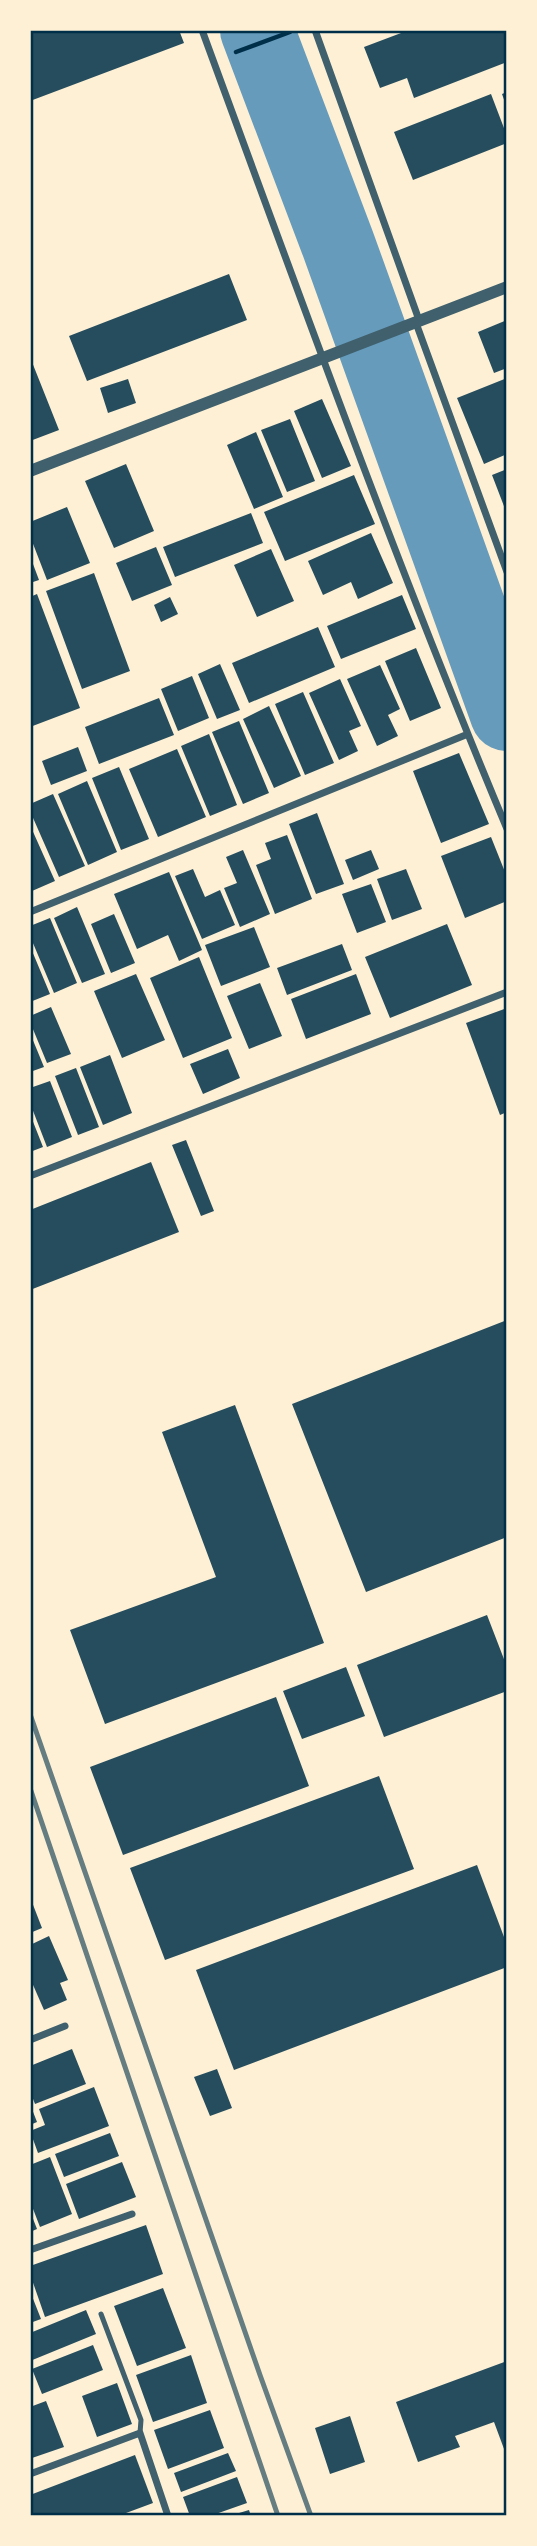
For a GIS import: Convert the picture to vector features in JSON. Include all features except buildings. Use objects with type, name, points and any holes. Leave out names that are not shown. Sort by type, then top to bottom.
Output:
[{"type":"street","points":[[202,30],[323,358],[507,829]]},
{"type":"street","points":[[315,30],[414,323],[507,572]]},
{"type":"street","points":[[30,471],[507,287]]},
{"type":"street","points":[[30,912],[468,734]]},
{"type":"street","points":[[30,1176],[507,992]]},
{"type":"street","points":[[30,2040],[65,2026]]},
{"type":"street","points":[[30,2250],[132,2214]]},
{"type":"street","points":[[30,2474],[140,2433],[168,2516]]},
{"type":"lane","points":[[102,2314],[141,2420],[140,2433]]},
{"type":"path","points":[[213,60],[298,30]]},
{"type":"waterway","points":[[257,30],[338,244],[507,714]]},
{"type":"railway","points":[[30,1714],[311,2516]]},
{"type":"railway","points":[[30,1788],[278,2516]]}]
